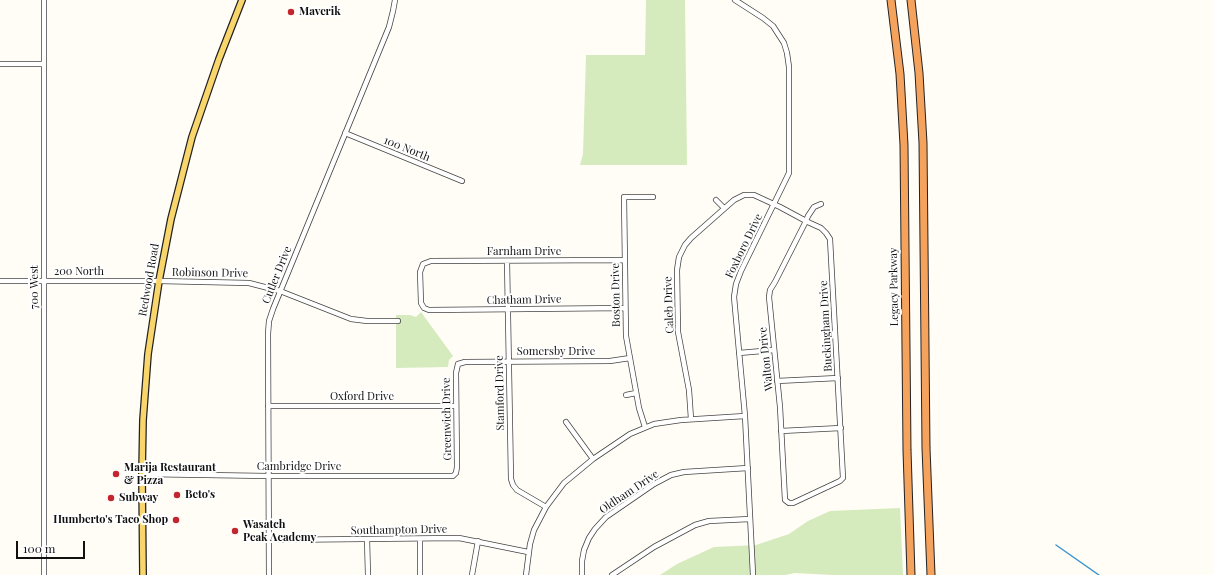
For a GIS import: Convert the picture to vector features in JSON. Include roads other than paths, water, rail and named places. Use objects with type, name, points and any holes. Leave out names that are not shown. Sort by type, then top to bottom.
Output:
[{"type":"highway","name":"Legacy Parkway","points":[[891,0],[900,74],[904,145],[907,450],[912,575]]},
{"type":"highway","points":[[911,0],[919,73],[923,143],[926,448],[931,575]]},
{"type":"main road","name":"Redwood Road","points":[[143,575],[142,474],[145,384],[150,335],[159,281],[174,204],[192,137],[219,59],[242,0]]},
{"type":"street","name":"700 West","points":[[44,0],[44,575]]},
{"type":"street","name":"Cutler Drive","points":[[269,575],[268,326],[280,291],[389,28],[394,11],[395,0]]},
{"type":"street","name":"Foxboro Drive","points":[[736,0],[773,26],[781,37],[787,53],[789,72],[790,170],[787,180],[741,271],[735,288],[734,302],[745,416],[753,575]]},
{"type":"street","points":[[0,64],[44,64]]},
{"type":"street","name":"100 North","points":[[345,133],[462,181]]},
{"type":"street","name":"Caleb Drive","points":[[691,419],[689,390],[678,332],[678,261],[680,253],[688,242],[738,197],[748,194],[757,196],[774,205]]},
{"type":"street","name":"Boston Drive","points":[[645,427],[636,393],[626,336],[624,196],[653,196]]},
{"type":"street","points":[[716,200],[724,208]]},
{"type":"street","name":"Walton Drive","points":[[787,502],[784,496],[777,381],[768,303],[769,294],[806,221],[812,210],[820,204]]},
{"type":"street","name":"Buckingham Drive","points":[[774,205],[824,231],[828,236],[830,243],[841,428],[843,478],[840,481],[793,503],[787,502]]},
{"type":"street","name":"Farnham Drive","points":[[424,308],[421,301],[420,272],[423,264],[431,261],[624,260]]},
{"type":"street","name":"Stamford Drive","points":[[507,261],[508,362],[512,482],[517,490],[546,507]]},
{"type":"street","name":"200 North","points":[[0,281],[159,281]]},
{"type":"street","name":"Robinson Drive","points":[[159,281],[249,283],[280,291],[351,320],[398,321]]},
{"type":"street","name":"Chatham Drive","points":[[424,308],[431,310],[625,308]]},
{"type":"street","points":[[739,354],[774,350]]},
{"type":"street","name":"Somersby Drive","points":[[458,364],[465,362],[610,361],[630,358]]},
{"type":"street","name":"Greenwich Drive","points":[[455,475],[457,467],[456,373],[458,364]]},
{"type":"street","points":[[777,381],[838,378]]},
{"type":"street","points":[[626,395],[636,393]]},
{"type":"street","name":"Oxford Drive","points":[[268,406],[456,406]]},
{"type":"street","points":[[526,575],[528,552],[534,530],[546,507],[564,483],[593,459],[622,438],[645,427],[668,421],[745,416]]},
{"type":"street","points":[[566,422],[593,459]]},
{"type":"street","points":[[781,431],[841,428]]},
{"type":"street","name":"Oldham Drive","points":[[582,575],[584,550],[595,529],[606,517],[654,484],[671,475],[684,472],[748,468]]},
{"type":"street","name":"Cambridge Drive","points":[[142,474],[448,477],[455,475]]},
{"type":"street","points":[[612,575],[654,547],[695,525],[714,521],[750,519]]},
{"type":"street","points":[[420,538],[420,575]]},
{"type":"street","name":"Southampton Drive","points":[[269,540],[459,538],[528,552]]},
{"type":"street","points":[[367,539],[368,575]]},
{"type":"street","points":[[472,575],[478,541]]},
{"type":"waterway","points":[[1056,545],[1099,575]]},
{"type":"place","name":"Maverik","points":[[291,12]]},
{"type":"place","name":"Marija Restaurant & Pizza","points":[[116,474]]},
{"type":"place","name":"Beto's","points":[[177,495]]},
{"type":"place","name":"Subway","points":[[111,498]]},
{"type":"place","name":"Humberto's Taco Shop","points":[[176,520]]},
{"type":"place","name":"Wasatch Peak Academy","points":[[235,531]]}]
